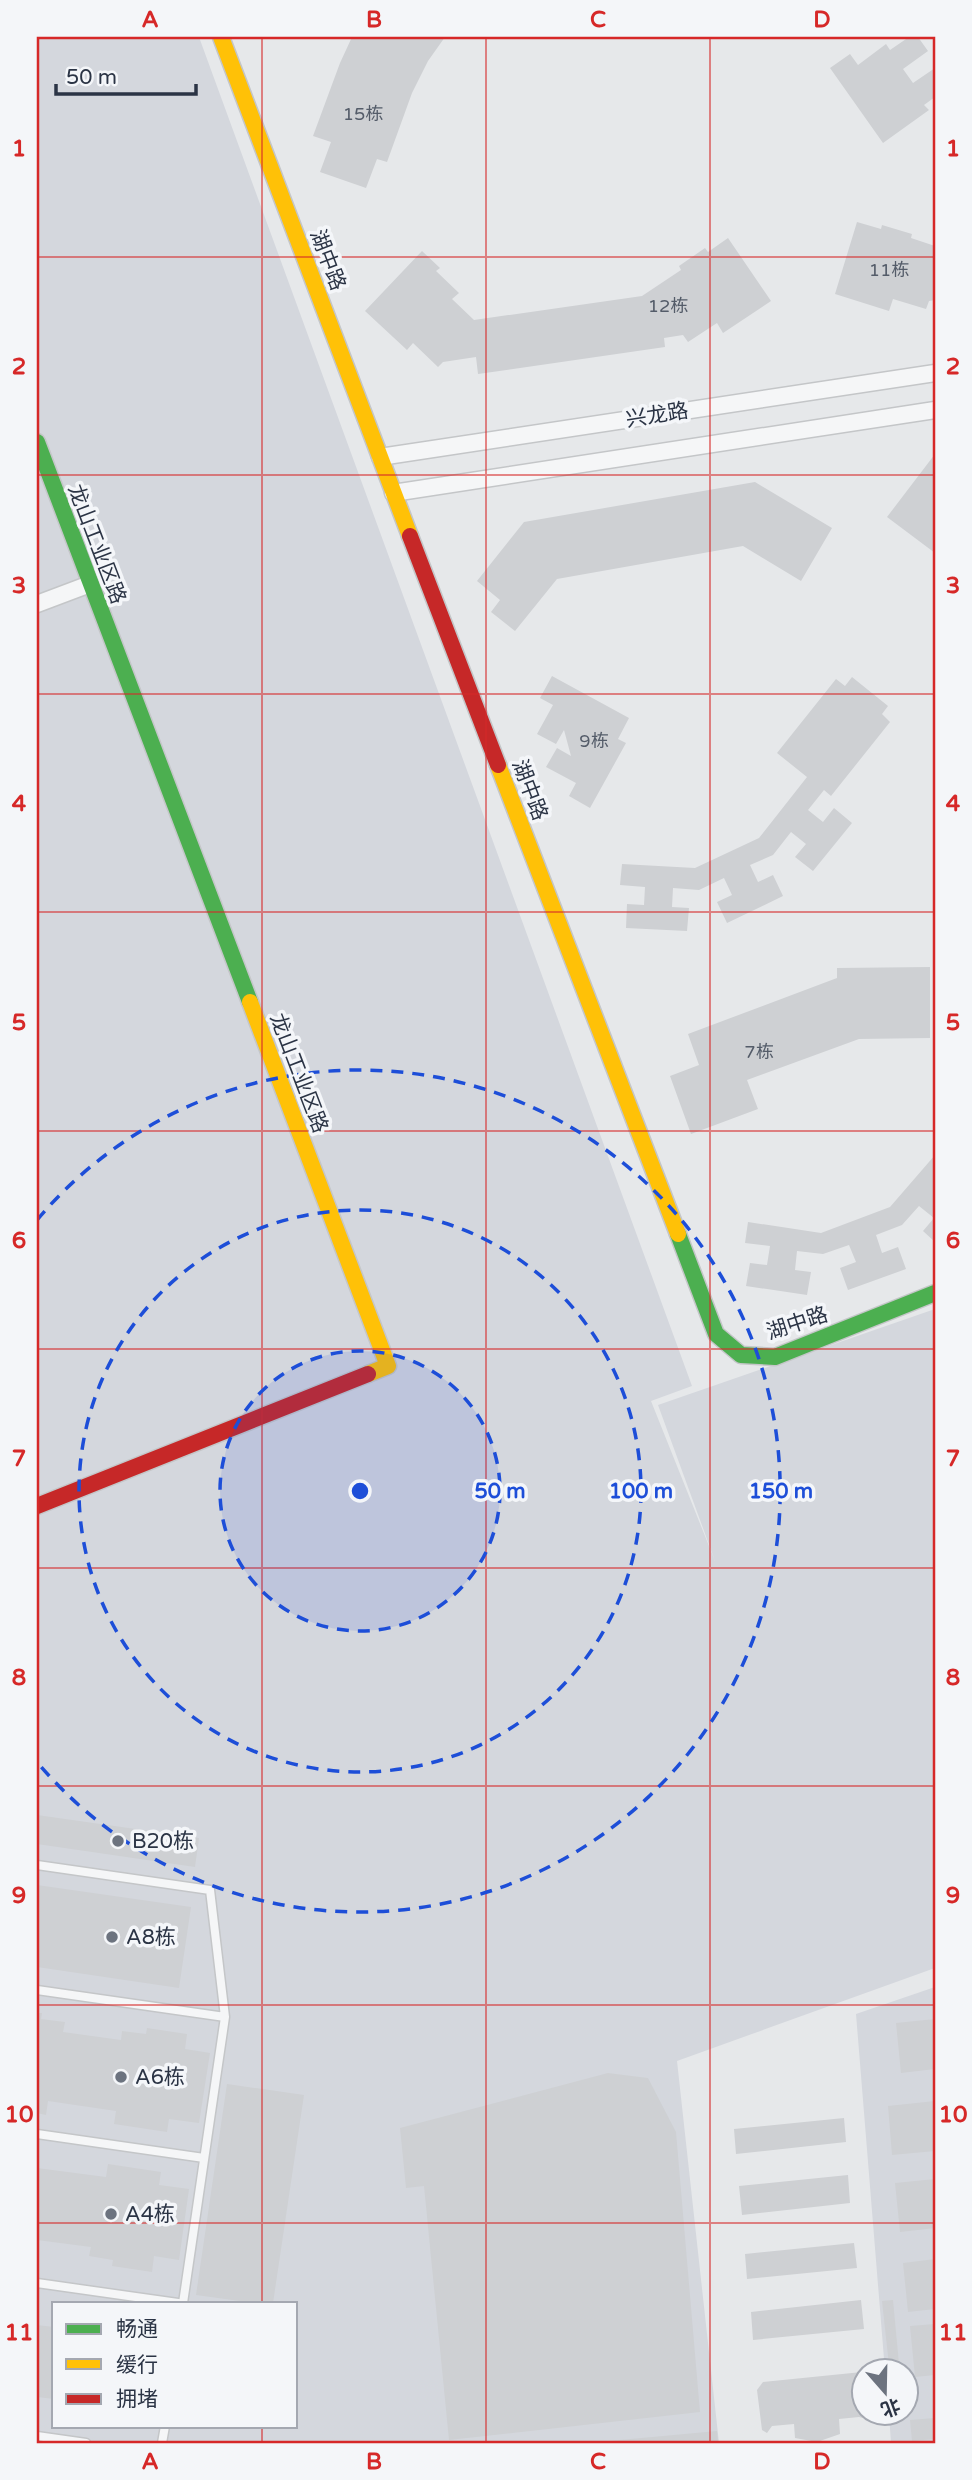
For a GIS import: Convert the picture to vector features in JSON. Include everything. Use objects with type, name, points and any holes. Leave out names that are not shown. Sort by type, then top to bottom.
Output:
[{"type":"street","name":"湖中路","points":[[221,37],[716,1334],[741,1355],[775,1357],[935,1293]]},
{"type":"street","name":"兴龙路","points":[[380,457],[935,373]]},
{"type":"street","name":"兴龙路","points":[[393,493],[935,410]]},
{"type":"street","name":"龙山工业区路","points":[[37,442],[388,1366],[37,1506]]},
{"type":"street","points":[[37,604],[90,584]]},
{"type":"lane","points":[[37,1865],[210,1890],[225,2017],[183,2302]]},
{"type":"lane","points":[[37,1990],[225,2017]]},
{"type":"lane","points":[[37,2134],[204,2158]]},
{"type":"lane","points":[[37,2283],[171,2302]]},
{"type":"lane","points":[[37,2436],[86,2443]]},
{"type":"shaded area","points":[[37,37],[199,37],[692,1386],[651,1401],[715,1561],[658,1405],[935,1309],[935,1968],[677,2061],[719,2443],[37,2443]]},
{"type":"shaded area","points":[[935,1987],[935,2443],[891,2443],[890,2428],[920,2428],[920,2358],[884,2358],[856,2014]]},
{"type":"building","points":[[352,37],[445,37],[428,61],[412,93],[387,162],[377,159],[366,188],[320,172],[331,142],[313,136]]},
{"type":"building","points":[[909,37],[918,37],[928,51],[903,69],[913,83],[935,68],[935,97],[924,105],[929,110],[883,143],[830,68],[850,54],[858,65],[886,44],[890,50]]},
{"type":"building","points":[[857,222],[881,229],[882,225],[912,234],[911,238],[935,246],[935,300],[929,301],[926,309],[893,299],[889,311],[835,294]]},
{"type":"building","points":[[728,238],[771,301],[723,333],[717,323],[688,342],[683,335],[664,338],[665,347],[478,374],[476,357],[443,362],[438,367],[413,343],[407,350],[365,311],[422,251],[440,268],[436,271],[459,293],[452,299],[474,320],[642,296],[681,270],[679,266],[705,248],[708,252]]},
{"type":"building","points":[[935,454],[935,553],[887,517]]},
{"type":"building","points":[[755,482],[832,528],[801,581],[743,546],[557,579],[515,631],[491,612],[500,600],[477,581],[524,522]]},
{"type":"building","points":[[552,676],[629,718],[618,739],[626,743],[590,808],[569,796],[576,783],[546,767],[557,748],[571,756],[564,730],[556,744],[537,734],[553,705],[540,698]]},
{"type":"building","points":[[852,677],[888,706],[882,714],[890,722],[831,796],[824,790],[808,810],[823,822],[834,808],[852,823],[813,871],[795,857],[806,844],[791,832],[773,855],[750,865],[758,882],[773,875],[783,896],[727,923],[717,902],[732,895],[724,878],[699,890],[673,888],[672,907],[689,908],[687,931],[626,928],[627,904],[644,905],[645,887],[620,885],[622,864],[695,868],[759,838],[807,777],[777,753],[836,679],[845,686]]},
{"type":"building","points":[[930,967],[930,1038],[859,1039],[747,1080],[758,1109],[691,1134],[670,1076],[699,1065],[688,1034],[837,978],[837,968]]},
{"type":"building","points":[[935,1155],[935,1242],[923,1231],[934,1218],[919,1206],[902,1225],[876,1235],[882,1253],[898,1247],[906,1269],[848,1290],[840,1268],[856,1262],[849,1245],[823,1254],[797,1251],[795,1270],[811,1272],[807,1295],[746,1286],[750,1263],[767,1265],[770,1246],[745,1243],[748,1222],[821,1233],[890,1207]]},
{"type":"building","name":"B20栋","points":[[37,1815],[199,1838],[195,1867],[37,1844]]},
{"type":"building","name":"A8栋","points":[[37,1885],[191,1907],[179,1988],[37,1967]]},
{"type":"building","name":"A6栋","points":[[37,2013],[42,2013],[41,2019],[65,2022],[63,2032],[121,2040],[122,2031],[146,2034],[147,2028],[187,2034],[185,2049],[210,2053],[199,2123],[169,2119],[167,2132],[114,2124],[116,2111],[48,2101],[46,2115],[37,2113]]},
{"type":"building","points":[[935,2019],[935,2069],[901,2073],[896,2023]]},
{"type":"building","points":[[608,2073],[648,2078],[676,2132],[700,2412],[449,2440],[424,2186],[406,2188],[400,2128]]},
{"type":"building","points":[[227,2084],[304,2095],[273,2302],[247,2302],[196,2295]]},
{"type":"building","points":[[935,2101],[935,2151],[892,2155],[888,2106]]},
{"type":"building","points":[[844,2118],[846,2142],[736,2154],[734,2129]]},
{"type":"building","name":"A4栋","points":[[108,2164],[161,2172],[159,2185],[189,2189],[179,2260],[154,2256],[152,2272],[112,2266],[113,2260],[89,2256],[91,2247],[37,2240],[37,2168],[106,2177]]},
{"type":"building","points":[[848,2175],[850,2203],[742,2215],[739,2186]]},
{"type":"building","points":[[935,2179],[935,2228],[900,2232],[895,2183]]},
{"type":"building","points":[[854,2243],[857,2268],[747,2279],[745,2254]]},
{"type":"building","points":[[935,2259],[935,2309],[908,2312],[903,2263]]},
{"type":"building","points":[[861,2300],[864,2329],[753,2340],[751,2312]]},
{"type":"building","points":[[893,2300],[898,2358],[888,2358],[882,2301]]},
{"type":"building","points":[[935,2324],[935,2375],[920,2376],[920,2358],[913,2358],[910,2326]]},
{"type":"building","points":[[37,2325],[52,2327],[52,2399],[37,2397]]},
{"type":"building","points":[[850,2373],[850,2418],[839,2419],[840,2434],[817,2442],[795,2438],[794,2424],[772,2426],[767,2433],[762,2430],[757,2390],[763,2382]]},
{"type":"building","points":[[935,2418],[935,2439],[912,2441],[911,2428],[920,2428],[920,2419]]},
{"type":"building","points":[[717,2431],[718,2443],[609,2443],[609,2441]]},
{"type":"traffic: fast","points":[[37,442],[250,1002]]},
{"type":"traffic: fast","points":[[678,1234],[716,1334],[741,1355],[775,1357],[935,1293]]},
{"type":"traffic: slow","points":[[221,37],[410,536]]},
{"type":"traffic: slow","points":[[498,765],[678,1234]]},
{"type":"traffic: slow","points":[[250,1002],[388,1366],[368,1374]]},
{"type":"traffic: jam","points":[[410,536],[498,765]]},
{"type":"traffic: jam","points":[[37,1506],[368,1374]]},
{"type":"place","name":"B20栋","points":[[118,1841]]},
{"type":"place","name":"A8栋","points":[[112,1937]]},
{"type":"place","name":"A6栋","points":[[121,2077]]},
{"type":"place","name":"A4栋","points":[[111,2214]]}]
